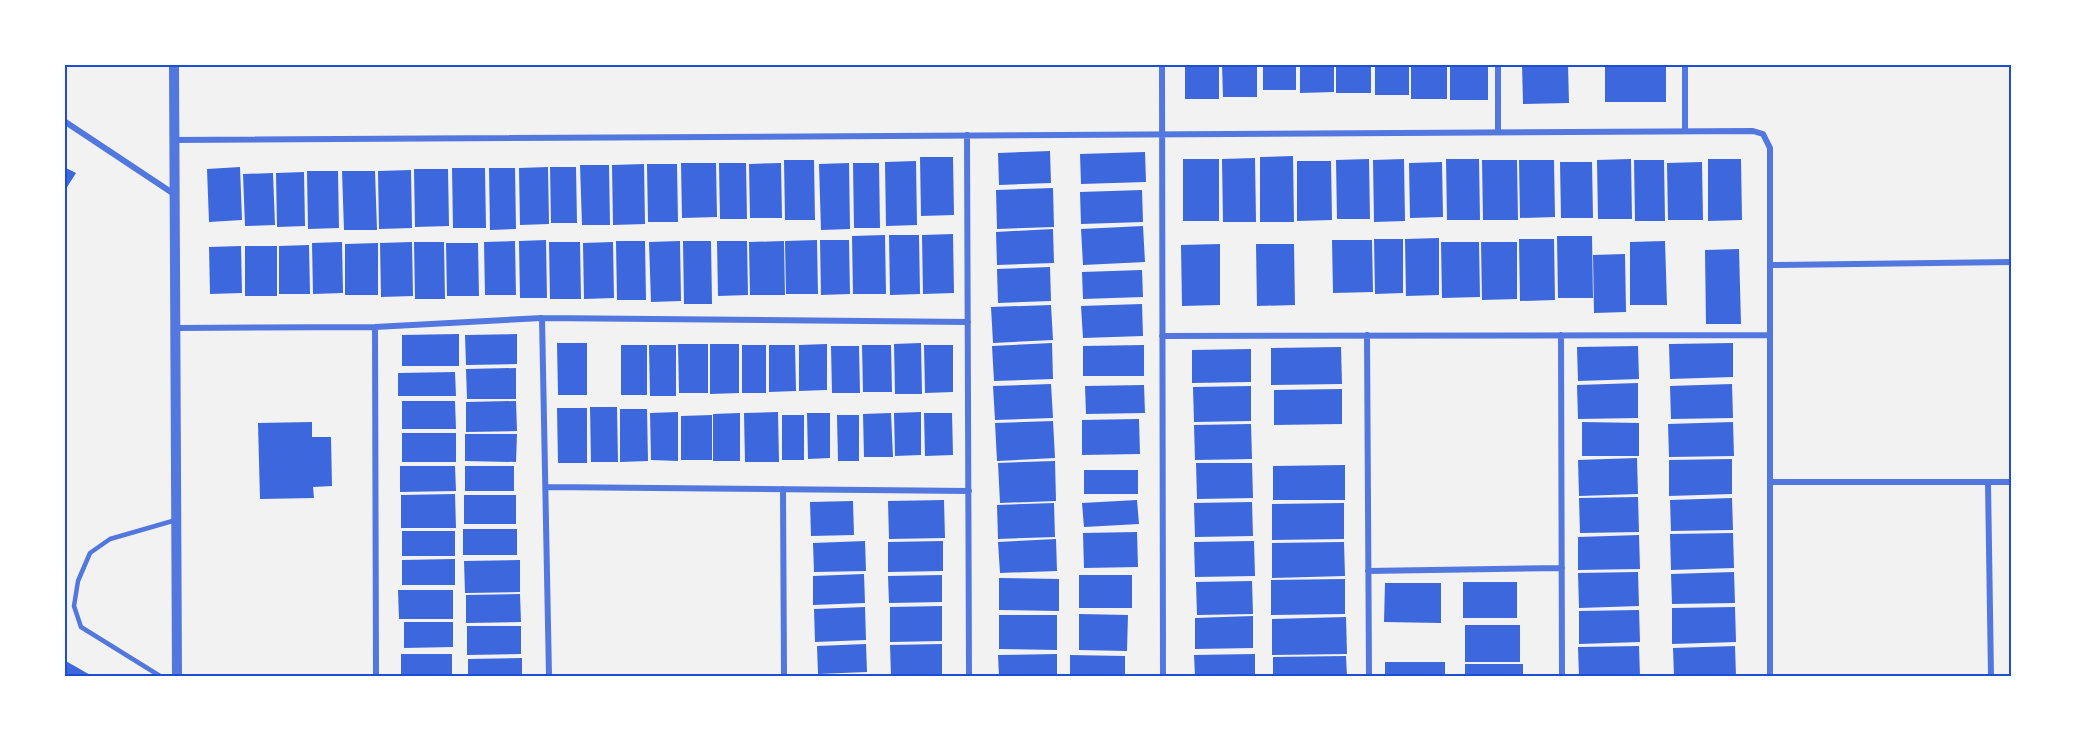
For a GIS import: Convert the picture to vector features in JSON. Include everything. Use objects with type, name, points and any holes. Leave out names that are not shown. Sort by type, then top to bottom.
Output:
[{"type":"street","points":[[174,64],[177,676]]},
{"type":"street","points":[[1162,64],[1163,676]]},
{"type":"street","points":[[1498,64],[1498,132]]},
{"type":"street","points":[[1685,64],[1685,131]]},
{"type":"street","points":[[64,121],[175,195]]},
{"type":"street","points":[[174,140],[1685,131],[1753,131],[1763,134],[1770,148],[1770,676]]},
{"type":"street","points":[[967,135],[969,676]]},
{"type":"street","points":[[1770,265],[2012,262]]},
{"type":"street","points":[[176,328],[375,327],[542,318],[968,322]]},
{"type":"street","points":[[542,318],[549,676]]},
{"type":"street","points":[[375,327],[376,676]]},
{"type":"street","points":[[1367,335],[1369,676]]},
{"type":"street","points":[[1561,335],[1562,676]]},
{"type":"street","points":[[1162,336],[1770,335]]},
{"type":"street","points":[[1770,482],[2012,482]]},
{"type":"street","points":[[1988,483],[1991,676]]},
{"type":"street","points":[[546,487],[969,491]]},
{"type":"street","points":[[783,489],[784,676]]},
{"type":"street","points":[[1368,571],[1562,568]]},
{"type":"lane","points":[[160,676],[81,627],[74,606],[78,581],[90,554],[110,539],[177,520]]},
{"type":"building","points":[[1185,64],[1219,64],[1219,99],[1185,99]]},
{"type":"building","points":[[1222,64],[1257,64],[1257,97],[1223,97]]},
{"type":"building","points":[[1263,64],[1296,64],[1296,90],[1263,90]]},
{"type":"building","points":[[1300,64],[1334,64],[1334,92],[1300,93]]},
{"type":"building","points":[[1336,64],[1371,64],[1371,93],[1336,93]]},
{"type":"building","points":[[1375,64],[1409,64],[1409,95],[1375,95]]},
{"type":"building","points":[[1411,64],[1447,64],[1447,99],[1411,99]]},
{"type":"building","points":[[1450,64],[1488,64],[1488,100],[1450,100]]},
{"type":"building","points":[[1522,64],[1568,64],[1569,103],[1523,104]]},
{"type":"building","points":[[1605,64],[1666,64],[1666,102],[1605,102]]},
{"type":"building","points":[[1050,151],[1051,183],[999,185],[998,153]]},
{"type":"building","points":[[1145,152],[1146,182],[1081,184],[1080,154]]},
{"type":"building","points":[[1293,156],[1294,222],[1260,222],[1260,157]]},
{"type":"building","points":[[920,157],[953,157],[954,215],[921,216]]},
{"type":"building","points":[[1255,158],[1256,222],[1223,222],[1222,159]]},
{"type":"building","points":[[1183,159],[1219,159],[1219,221],[1183,221]]},
{"type":"building","points":[[1369,159],[1370,219],[1337,219],[1336,160]]},
{"type":"building","points":[[1404,159],[1405,221],[1374,222],[1373,160]]},
{"type":"building","points":[[1446,159],[1479,159],[1480,220],[1447,220]]},
{"type":"building","points":[[1631,159],[1632,219],[1598,219],[1597,160]]},
{"type":"building","points":[[1708,159],[1741,159],[1742,220],[1708,221]]},
{"type":"building","points":[[784,160],[814,160],[815,220],[785,220]]},
{"type":"building","points":[[1482,160],[1517,160],[1518,220],[1483,220]]},
{"type":"building","points":[[1519,160],[1554,160],[1555,217],[1520,218]]},
{"type":"building","points":[[1634,160],[1664,160],[1665,221],[1635,221]]},
{"type":"building","points":[[916,161],[917,225],[886,226],[885,162]]},
{"type":"building","points":[[1297,161],[1331,161],[1332,220],[1297,221]]},
{"type":"building","points":[[1442,162],[1443,217],[1410,218],[1409,163]]},
{"type":"building","points":[[1560,162],[1592,162],[1593,218],[1561,218]]},
{"type":"building","points":[[1702,162],[1703,220],[1668,220],[1667,163]]},
{"type":"building","points":[[681,163],[716,163],[717,217],[682,218]]},
{"type":"building","points":[[719,163],[746,163],[747,219],[720,219]]},
{"type":"building","points":[[781,163],[782,218],[750,218],[749,164]]},
{"type":"building","points":[[849,163],[850,229],[821,230],[819,164]]},
{"type":"building","points":[[853,163],[879,163],[880,228],[854,228]]},
{"type":"building","points":[[644,164],[645,224],[613,225],[612,165]]},
{"type":"building","points":[[647,164],[677,164],[678,222],[648,222]]},
{"type":"building","points":[[580,165],[609,165],[610,225],[582,225]]},
{"type":"building","points":[[64,167],[76,173],[64,192]]},
{"type":"building","points":[[240,167],[242,220],[209,222],[207,169]]},
{"type":"building","points":[[548,167],[549,224],[520,225],[519,168]]},
{"type":"building","points":[[550,167],[576,167],[577,223],[551,223]]},
{"type":"building","points":[[452,168],[485,168],[486,228],[453,228]]},
{"type":"building","points":[[489,168],[515,168],[516,229],[490,230]]},
{"type":"building","points":[[414,169],[448,169],[449,226],[415,227]]},
{"type":"building","points":[[411,170],[412,228],[379,229],[378,171]]},
{"type":"building","points":[[307,171],[338,171],[339,228],[308,229]]},
{"type":"building","points":[[342,171],[375,171],[377,230],[344,230]]},
{"type":"building","points":[[304,172],[305,226],[277,227],[276,173]]},
{"type":"building","points":[[273,173],[275,225],[245,226],[243,174]]},
{"type":"building","points":[[1053,188],[1054,227],[997,229],[996,190]]},
{"type":"building","points":[[1142,190],[1143,222],[1081,224],[1080,192]]},
{"type":"building","points":[[1143,226],[1145,262],[1083,265],[1081,229]]},
{"type":"building","points":[[1053,229],[1054,263],[997,265],[996,232]]},
{"type":"building","points":[[953,234],[954,293],[923,294],[922,235]]},
{"type":"building","points":[[885,235],[886,294],[853,294],[852,236]]},
{"type":"building","points":[[889,235],[919,235],[920,294],[890,295]]},
{"type":"building","points":[[1557,236],[1592,236],[1593,298],[1558,298]]},
{"type":"building","points":[[1439,238],[1439,295],[1406,296],[1405,239]]},
{"type":"building","points":[[1374,239],[1403,239],[1403,293],[1375,294]]},
{"type":"building","points":[[1519,239],[1554,239],[1555,300],[1520,301]]},
{"type":"building","points":[[546,240],[547,298],[520,298],[519,241]]},
{"type":"building","points":[[817,240],[818,294],[786,294],[785,241]]},
{"type":"building","points":[[820,240],[849,240],[850,294],[821,295]]},
{"type":"building","points":[[1332,240],[1372,240],[1373,292],[1333,293]]},
{"type":"building","points":[[515,241],[516,295],[485,295],[484,242]]},
{"type":"building","points":[[616,241],[645,241],[646,300],[617,300]]},
{"type":"building","points":[[680,241],[681,301],[651,302],[649,242]]},
{"type":"building","points":[[683,241],[711,241],[712,304],[684,304]]},
{"type":"building","points":[[717,241],[747,241],[748,295],[718,296]]},
{"type":"building","points":[[784,241],[785,295],[750,295],[749,242]]},
{"type":"building","points":[[1665,241],[1667,305],[1630,305],[1630,242]]},
{"type":"building","points":[[342,242],[343,293],[313,294],[312,243]]},
{"type":"building","points":[[412,242],[413,296],[381,297],[380,243]]},
{"type":"building","points":[[414,242],[444,242],[445,299],[415,299]]},
{"type":"building","points":[[549,242],[580,242],[581,299],[550,299]]},
{"type":"building","points":[[613,242],[614,298],[584,299],[583,243]]},
{"type":"building","points":[[1441,242],[1479,242],[1480,297],[1442,298]]},
{"type":"building","points":[[1481,242],[1517,242],[1517,299],[1482,300]]},
{"type":"building","points":[[378,243],[378,295],[345,295],[345,244]]},
{"type":"building","points":[[446,243],[478,243],[479,296],[447,296]]},
{"type":"building","points":[[1220,244],[1220,305],[1182,306],[1181,245]]},
{"type":"building","points":[[1256,244],[1294,244],[1295,305],[1257,306]]},
{"type":"building","points":[[309,245],[310,294],[279,294],[279,246]]},
{"type":"building","points":[[241,246],[242,293],[210,294],[209,247]]},
{"type":"building","points":[[245,246],[277,246],[277,296],[245,296]]},
{"type":"building","points":[[1739,249],[1741,324],[1706,324],[1705,250]]},
{"type":"building","points":[[1625,254],[1626,312],[1594,313],[1593,255]]},
{"type":"building","points":[[1050,267],[1051,301],[998,303],[997,269]]},
{"type":"building","points":[[1142,270],[1143,297],[1083,299],[1082,272]]},
{"type":"building","points":[[1142,304],[1143,336],[1083,338],[1081,306]]},
{"type":"building","points":[[1051,305],[1053,340],[993,343],[991,307]]},
{"type":"building","points":[[459,334],[459,366],[402,366],[402,335]]},
{"type":"building","points":[[517,334],[517,364],[466,365],[465,335]]},
{"type":"building","points":[[557,343],[587,343],[587,395],[558,395]]},
{"type":"building","points":[[921,343],[922,394],[895,394],[894,344]]},
{"type":"building","points":[[1052,343],[1053,379],[994,381],[992,346]]},
{"type":"building","points":[[1733,343],[1733,377],[1670,379],[1669,344]]},
{"type":"building","points":[[678,344],[708,344],[708,393],[679,393]]},
{"type":"building","points":[[710,344],[739,344],[739,393],[710,394]]},
{"type":"building","points":[[827,344],[827,390],[799,391],[799,345]]},
{"type":"building","points":[[621,345],[647,345],[647,395],[621,395]]},
{"type":"building","points":[[649,345],[676,345],[676,396],[650,396]]},
{"type":"building","points":[[742,345],[766,345],[766,393],[742,393]]},
{"type":"building","points":[[769,345],[795,345],[796,391],[769,392]]},
{"type":"building","points":[[862,345],[891,345],[892,392],[863,392]]},
{"type":"building","points":[[924,345],[953,345],[953,392],[925,393]]},
{"type":"building","points":[[1144,345],[1144,376],[1083,376],[1083,346]]},
{"type":"building","points":[[831,346],[859,346],[860,393],[832,393]]},
{"type":"building","points":[[1638,346],[1639,379],[1578,381],[1577,347]]},
{"type":"building","points":[[1341,347],[1342,384],[1271,385],[1271,348]]},
{"type":"building","points":[[1251,349],[1251,382],[1192,383],[1192,350]]},
{"type":"building","points":[[516,368],[516,399],[467,399],[466,369]]},
{"type":"building","points":[[455,372],[456,396],[398,396],[398,373]]},
{"type":"building","points":[[1638,383],[1638,418],[1578,419],[1577,385]]},
{"type":"building","points":[[1051,384],[1053,418],[995,420],[993,386]]},
{"type":"building","points":[[1732,384],[1733,418],[1671,419],[1670,386]]},
{"type":"building","points":[[1144,385],[1145,413],[1086,414],[1085,386]]},
{"type":"building","points":[[1251,386],[1251,421],[1194,422],[1193,387]]},
{"type":"building","points":[[1342,389],[1342,424],[1274,425],[1274,390]]},
{"type":"building","points":[[402,401],[455,401],[456,429],[402,429]]},
{"type":"building","points":[[516,401],[517,431],[466,432],[466,402]]},
{"type":"building","points":[[590,407],[617,407],[618,462],[591,462]]},
{"type":"building","points":[[557,408],[587,408],[587,463],[558,463]]},
{"type":"building","points":[[620,409],[647,409],[648,461],[620,462]]},
{"type":"building","points":[[678,412],[678,461],[651,460],[650,413]]},
{"type":"building","points":[[778,412],[779,462],[745,462],[744,413]]},
{"type":"building","points":[[921,412],[921,455],[895,456],[894,413]]},
{"type":"building","points":[[740,413],[740,461],[713,461],[713,414]]},
{"type":"building","points":[[807,413],[830,413],[830,458],[808,459]]},
{"type":"building","points":[[891,413],[893,457],[864,457],[863,414]]},
{"type":"building","points":[[924,413],[952,413],[953,455],[925,456]]},
{"type":"building","points":[[712,415],[712,460],[681,460],[681,416]]},
{"type":"building","points":[[782,415],[804,415],[804,460],[782,460]]},
{"type":"building","points":[[837,415],[859,415],[859,461],[838,461]]},
{"type":"building","points":[[1139,419],[1140,454],[1082,455],[1082,420]]},
{"type":"building","points":[[1053,421],[1055,458],[997,461],[995,423]]},
{"type":"building","points":[[312,422],[312,437],[331,437],[332,486],[313,487],[314,498],[260,499],[258,423]]},
{"type":"building","points":[[1582,422],[1639,423],[1639,456],[1582,456]]},
{"type":"building","points":[[1733,422],[1734,456],[1669,457],[1668,424]]},
{"type":"building","points":[[1251,424],[1252,459],[1195,460],[1194,425]]},
{"type":"building","points":[[402,433],[456,433],[456,462],[402,462]]},
{"type":"building","points":[[465,434],[517,434],[516,462],[465,461]]},
{"type":"building","points":[[1637,458],[1638,494],[1579,496],[1578,460]]},
{"type":"building","points":[[1732,459],[1732,494],[1669,496],[1669,460]]},
{"type":"building","points":[[1055,461],[1056,501],[1000,503],[998,463]]},
{"type":"building","points":[[1196,463],[1252,463],[1253,498],[1197,499]]},
{"type":"building","points":[[1345,465],[1345,500],[1273,500],[1273,466]]},
{"type":"building","points":[[400,466],[455,466],[456,491],[400,492]]},
{"type":"building","points":[[465,466],[514,466],[514,491],[465,491]]},
{"type":"building","points":[[1084,470],[1138,470],[1138,494],[1084,494]]},
{"type":"building","points":[[455,494],[456,528],[401,528],[401,495]]},
{"type":"building","points":[[464,495],[516,495],[516,524],[464,524]]},
{"type":"building","points":[[1638,497],[1639,532],[1580,533],[1579,498]]},
{"type":"building","points":[[1732,498],[1733,530],[1671,531],[1670,500]]},
{"type":"building","points":[[944,500],[945,538],[889,539],[888,501]]},
{"type":"building","points":[[1137,500],[1139,524],[1084,527],[1082,503]]},
{"type":"building","points":[[853,501],[854,535],[811,536],[810,502]]},
{"type":"building","points":[[1252,502],[1253,536],[1195,537],[1194,503]]},
{"type":"building","points":[[1054,503],[1055,537],[998,539],[997,505]]},
{"type":"building","points":[[1344,503],[1344,539],[1272,540],[1272,504]]},
{"type":"building","points":[[463,529],[517,529],[517,555],[463,555]]},
{"type":"building","points":[[402,531],[455,531],[455,556],[402,556]]},
{"type":"building","points":[[1137,532],[1138,567],[1084,568],[1083,533]]},
{"type":"building","points":[[1733,533],[1734,568],[1671,570],[1670,534]]},
{"type":"building","points":[[1639,535],[1640,569],[1578,570],[1578,537]]},
{"type":"building","points":[[1056,539],[1057,571],[1000,573],[998,542]]},
{"type":"building","points":[[865,541],[866,571],[814,572],[813,543]]},
{"type":"building","points":[[943,541],[943,571],[888,572],[888,542]]},
{"type":"building","points":[[1254,541],[1255,576],[1195,577],[1194,542]]},
{"type":"building","points":[[1344,542],[1345,576],[1272,578],[1272,543]]},
{"type":"building","points":[[455,559],[455,585],[402,585],[402,560]]},
{"type":"building","points":[[520,560],[520,592],[465,593],[464,561]]},
{"type":"building","points":[[1638,572],[1639,606],[1579,608],[1578,573]]},
{"type":"building","points":[[1734,572],[1735,603],[1672,604],[1671,574]]},
{"type":"building","points":[[864,574],[865,603],[813,605],[813,576]]},
{"type":"building","points":[[942,575],[942,602],[889,603],[888,576]]},
{"type":"building","points":[[1079,575],[1132,575],[1132,608],[1079,608]]},
{"type":"building","points":[[999,578],[1059,579],[1059,611],[999,610]]},
{"type":"building","points":[[1345,579],[1345,614],[1271,615],[1271,580]]},
{"type":"building","points":[[1252,581],[1253,614],[1197,615],[1196,582]]},
{"type":"building","points":[[1463,582],[1517,582],[1517,618],[1463,618]]},
{"type":"building","points":[[1385,583],[1441,583],[1441,623],[1384,622]]},
{"type":"building","points":[[398,590],[453,590],[453,619],[399,619]]},
{"type":"building","points":[[520,594],[521,622],[466,623],[466,595]]},
{"type":"building","points":[[942,606],[942,641],[890,642],[890,607]]},
{"type":"building","points":[[865,607],[866,640],[815,642],[814,609]]},
{"type":"building","points":[[1735,607],[1736,642],[1672,644],[1672,608]]},
{"type":"building","points":[[1639,610],[1640,642],[1579,644],[1579,611]]},
{"type":"building","points":[[1079,614],[1128,615],[1127,651],[1079,650]]},
{"type":"building","points":[[999,615],[1057,615],[1057,650],[999,649]]},
{"type":"building","points":[[1253,616],[1253,648],[1195,649],[1195,618]]},
{"type":"building","points":[[1346,617],[1347,654],[1272,655],[1272,619]]},
{"type":"building","points":[[404,622],[453,622],[453,647],[404,648]]},
{"type":"building","points":[[1465,625],[1520,625],[1520,662],[1465,662]]},
{"type":"building","points":[[467,626],[521,626],[521,654],[467,655]]},
{"type":"building","points":[[866,644],[867,672],[818,674],[817,646]]},
{"type":"building","points":[[942,644],[942,676],[891,676],[890,645]]},
{"type":"building","points":[[1639,646],[1640,676],[1579,676],[1578,647]]},
{"type":"building","points":[[1735,646],[1736,676],[1674,676],[1673,648]]},
{"type":"building","points":[[401,654],[452,654],[452,676],[401,676]]},
{"type":"building","points":[[1057,654],[1057,676],[999,676],[998,655]]},
{"type":"building","points":[[1255,654],[1255,676],[1195,676],[1194,655]]},
{"type":"building","points":[[1070,655],[1125,656],[1125,676],[1070,676]]},
{"type":"building","points":[[1346,656],[1347,676],[1273,676],[1273,657]]},
{"type":"building","points":[[522,658],[522,676],[468,676],[468,659]]},
{"type":"building","points":[[64,660],[92,676],[64,676]]},
{"type":"building","points":[[1385,662],[1445,662],[1445,676],[1385,676]]},
{"type":"building","points":[[1465,664],[1523,664],[1523,676],[1465,676]]}]
